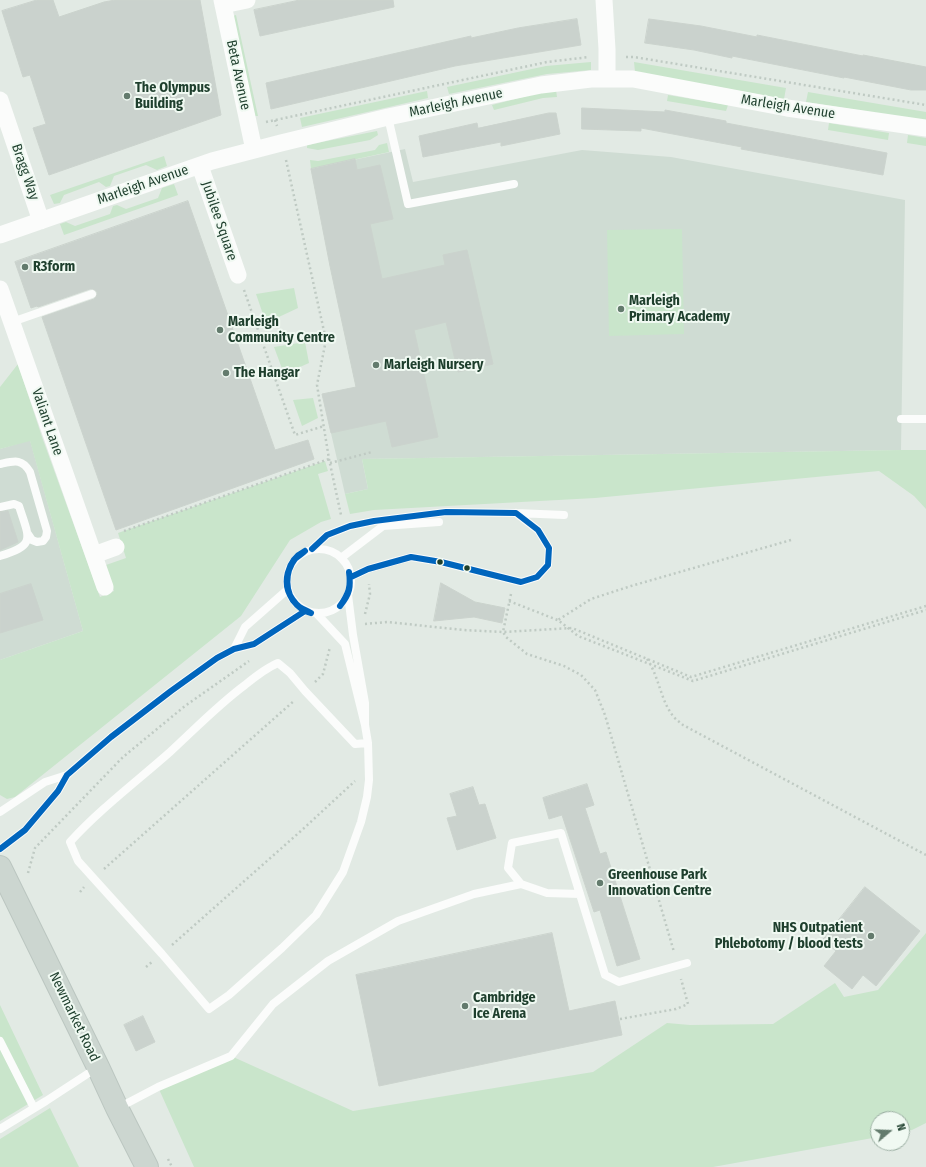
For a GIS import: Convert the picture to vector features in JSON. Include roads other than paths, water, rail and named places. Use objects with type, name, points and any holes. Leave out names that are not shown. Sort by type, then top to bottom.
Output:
[{"type":"main road","name":"Newmarket Road","points":[[0,867],[147,1167]]},
{"type":"street","points":[[222,2],[246,0]]},
{"type":"street","points":[[604,0],[607,49],[606,79]]},
{"type":"street","name":"Beta Avenue","points":[[222,2],[254,150]]},
{"type":"street","name":"Marleigh Avenue","points":[[0,235],[200,166],[254,150],[388,117],[541,85],[591,79],[633,79],[787,108],[926,128]]},
{"type":"street","name":"Bragg Way","points":[[0,100],[41,221]]},
{"type":"street","name":"Jubilee Square","points":[[200,166],[238,276]]},
{"type":"street","name":"Valiant Lane","points":[[0,289],[105,588]]},
{"type":"street","points":[[91,549],[116,547]]},
{"type":"lane","points":[[388,117],[408,204],[514,184]]},
{"type":"lane","points":[[12,322],[92,294]]},
{"type":"lane","points":[[901,419],[926,419]]},
{"type":"lane","points":[[0,464],[16,461],[22,462],[27,466],[47,531],[46,537],[43,541],[37,542],[32,540],[28,534],[19,506],[14,504],[0,507]]},
{"type":"lane","points":[[312,549],[322,549],[333,552],[341,558],[348,567],[351,577],[351,586],[343,603],[336,609],[327,613],[318,614],[305,611],[294,602],[287,590],[286,579],[288,569],[294,560],[302,553],[312,549],[327,535],[350,526],[374,521],[446,512],[564,515]]},
{"type":"lane","points":[[351,577],[374,567],[411,557],[441,562],[521,582],[537,577],[548,565],[549,548],[538,530],[516,513]]},
{"type":"lane","points":[[341,558],[383,526],[439,522]]},
{"type":"lane","points":[[0,556],[16,552],[23,548],[27,541],[28,534]]},
{"type":"lane","points":[[234,649],[245,628],[287,590]]},
{"type":"lane","points":[[348,595],[352,629],[365,703],[365,725]]},
{"type":"lane","points":[[0,849],[25,830],[58,791],[67,775],[111,737],[217,658],[234,649],[254,644],[305,611]]},
{"type":"lane","points":[[318,614],[334,635],[345,644],[365,725],[368,743],[369,780],[361,822],[343,872],[316,915],[282,948],[209,1010],[162,954],[78,861],[70,842],[88,823],[171,751],[204,719],[268,667],[278,663],[290,672],[355,744],[368,743]]},
{"type":"lane","points":[[0,812],[45,782],[67,775]]},
{"type":"lane","points":[[521,884],[508,868],[512,842],[561,833],[605,975],[619,982],[687,963]]},
{"type":"lane","points":[[117,1108],[158,1087],[231,1056],[273,1004],[328,961],[398,921],[474,894],[521,884],[547,893],[580,894]]},
{"type":"lane","points":[[0,1041],[34,1108]]},
{"type":"lane","points":[[0,1128],[98,1067]]},
{"type":"place","name":"The Olympus Building","points":[[127,96]]},
{"type":"place","name":"R3form","points":[[25,267]]},
{"type":"place","name":"Marleigh Primary Academy","points":[[621,309]]},
{"type":"place","name":"Marleigh Community Centre","points":[[220,330]]},
{"type":"place","name":"Marleigh Nursery","points":[[376,365]]},
{"type":"place","name":"The Hangar","points":[[226,373]]},
{"type":"place","name":"Greenhouse Park Innovation Centre","points":[[600,883]]},
{"type":"place","name":"NHS Outpatient Phlebotomy / blood tests","points":[[871,936]]},
{"type":"place","name":"Cambridge Ice Arena","points":[[465,1006]]}]
